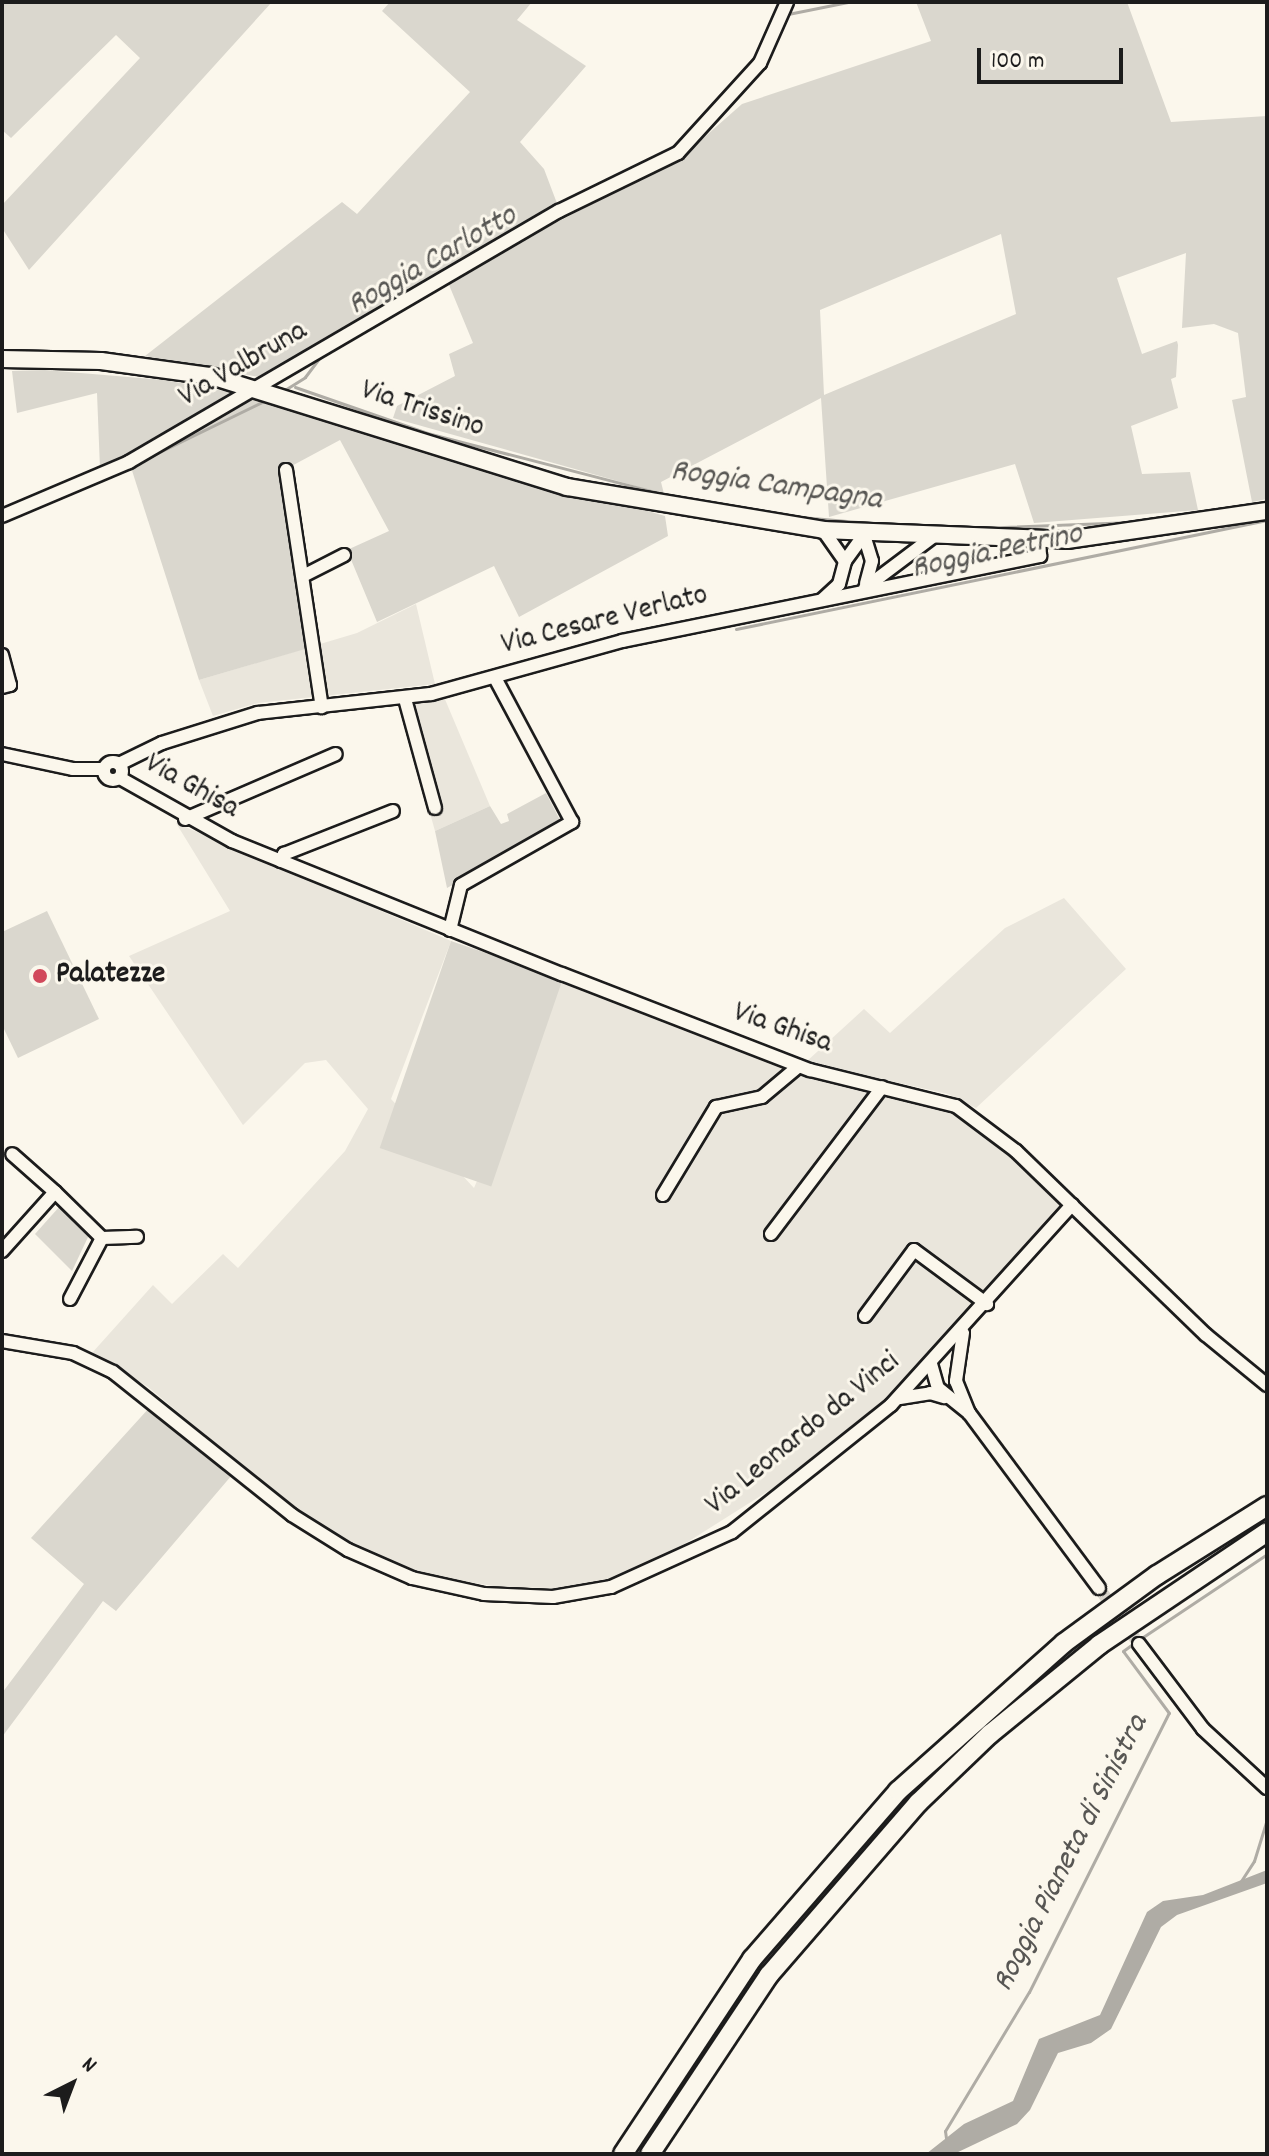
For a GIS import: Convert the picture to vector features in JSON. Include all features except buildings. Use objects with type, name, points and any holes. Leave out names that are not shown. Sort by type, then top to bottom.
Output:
[{"type":"highway","points":[[623,2154],[752,1959],[869,1821],[1013,1684],[1189,1553],[1267,1506]]},
{"type":"highway","points":[[650,2154],[769,1975],[899,1823],[1052,1682],[1203,1572],[1267,1532]]},
{"type":"main road","name":"Via Trissino","points":[[2,359],[101,361],[258,388],[567,487],[823,530]]},
{"type":"main road","points":[[823,530],[864,535],[1039,539],[1147,532],[1261,512]]},
{"type":"street","name":"Via Valbruna","points":[[2,516],[129,462],[559,211],[678,153],[760,63],[787,2]]},
{"type":"street","points":[[286,470],[322,707]]},
{"type":"street","points":[[823,530],[845,561]]},
{"type":"street","points":[[820,602],[839,584],[845,561],[864,535]]},
{"type":"street","points":[[863,590],[872,573],[864,535]]},
{"type":"street","name":"Via Cesare Verlato","points":[[863,590],[934,536]]},
{"type":"street","name":"Via Cesare Verlato","points":[[120,771],[227,721],[405,699],[495,678],[610,643],[1040,556],[1039,539]]},
{"type":"street","points":[[303,576],[344,555]]},
{"type":"street","points":[[2,655],[10,685],[2,687]]},
{"type":"street","points":[[450,930],[461,885],[572,822],[495,678]]},
{"type":"street","points":[[405,699],[435,808]]},
{"type":"street","points":[[2,754],[73,769],[104,769],[109,780],[120,771]]},
{"type":"street","points":[[185,819],[336,754]]},
{"type":"street","name":"Via Ghisa","points":[[120,771],[185,819],[450,930],[799,1066],[939,1100],[972,1115],[1072,1205],[1206,1335],[1267,1385]]},
{"type":"street","points":[[281,861],[284,854],[393,811]]},
{"type":"street","points":[[663,1195],[716,1107],[762,1097],[799,1066]]},
{"type":"street","points":[[771,1234],[882,1087]]},
{"type":"street","points":[[12,1154],[102,1238],[137,1237]]},
{"type":"street","points":[[2,1251],[55,1192]]},
{"type":"street","name":"Via Leonardo da Vinci","points":[[2,1341],[73,1353],[113,1372],[292,1515],[348,1550],[412,1578],[484,1594],[553,1597],[611,1587],[732,1532],[897,1399],[963,1331],[1072,1205]]},
{"type":"street","points":[[70,1299],[102,1238]]},
{"type":"street","points":[[865,1316],[914,1250],[987,1304]]},
{"type":"street","points":[[963,1331],[956,1381],[969,1413],[1099,1588]]},
{"type":"street","points":[[931,1364],[956,1381]]},
{"type":"street","points":[[931,1364],[947,1398]]},
{"type":"street","points":[[897,1399],[930,1393],[947,1398],[969,1413]]},
{"type":"street","points":[[1139,1644],[1213,1740],[1267,1788]]},
{"type":"shaded area","points":[[2,2],[272,2],[29,270],[2,228],[2,205],[140,58],[116,35],[11,138],[2,130]]},
{"type":"shaded area","points":[[390,2],[532,2],[517,20],[586,66],[520,142],[544,169],[558,206],[259,377],[145,356],[342,202],[357,214],[470,92],[382,11]]},
{"type":"shaded area","points":[[916,2],[1127,2],[1171,122],[1267,116],[1267,499],[1252,502],[1232,400],[1246,397],[1238,333],[1214,324],[1182,328],[1186,253],[1117,278],[1142,354],[1177,341],[1178,345],[1176,377],[1171,379],[1178,408],[1131,426],[1142,474],[1190,472],[1198,510],[1034,523],[1015,464],[829,517],[821,398],[661,482],[664,494],[393,418],[397,406],[455,376],[449,354],[473,343],[447,280],[683,156],[742,104],[931,41]],"holes":[[[1001,234],[1016,314],[824,395],[820,310]]]},
{"type":"shaded area","points":[[45,370],[164,380],[252,396],[665,516],[668,536],[519,617],[494,566],[377,622],[347,550],[389,531],[340,440],[286,469],[312,647],[199,680],[128,458],[100,469],[97,393],[17,413],[12,371]]},
{"type":"shaded area","points":[[416,604],[435,684],[258,703],[213,716],[199,680],[357,633]]},
{"type":"shaded area","points":[[444,697],[490,806],[435,831],[400,706]]},
{"type":"shaded area","points":[[546,793],[562,824],[447,888],[435,831],[490,806],[501,824],[509,821],[507,814]]},
{"type":"shaded area","points":[[176,823],[451,941],[391,1099],[474,1188],[562,980],[736,1048],[962,1114],[1063,1203],[965,1321],[878,1407],[781,1483],[667,1555],[617,1577],[557,1588],[499,1587],[427,1575],[359,1547],[298,1512],[148,1387],[92,1353],[153,1285],[172,1304],[223,1254],[238,1268],[345,1151],[368,1109],[326,1060],[305,1063],[243,1125],[129,956],[230,911]]},
{"type":"shaded area","points":[[1064,898],[1126,969],[976,1108],[948,1094],[806,1062],[864,1009],[890,1033],[1005,928]]},
{"type":"shaded area","name":"Palatezze","points":[[47,911],[99,1019],[18,1058],[2,1025],[2,932]]},
{"type":"shaded area","points":[[451,941],[563,979],[491,1186],[380,1148]]},
{"type":"shaded area","points":[[60,1206],[89,1235],[72,1271],[35,1234]]},
{"type":"shaded area","points":[[150,1407],[232,1475],[116,1611],[103,1601],[2,1737],[2,1693],[84,1584],[31,1538]]},
{"type":"shaded area","points":[[1267,1870],[1267,1883],[1177,1915],[1161,1927],[1111,2029],[1091,2043],[1058,2053],[1030,2110],[1017,2124],[954,2154],[926,2154],[964,2124],[1013,2101],[1039,2039],[1100,2015],[1147,1912],[1163,1901],[1203,1895]]},
{"type":"waterway","name":"Roggia Carlotto","points":[[782,28],[788,14],[848,2]]},
{"type":"waterway","name":"Roggia Carlotto","points":[[706,131],[744,89]]},
{"type":"waterway","name":"Roggia Carlotto","points":[[283,391],[305,377],[323,353]]},
{"type":"waterway","name":"Roggia Campagna","points":[[295,387],[427,433],[679,498]]},
{"type":"waterway","name":"Roggia Carlotto","points":[[100,481],[266,400]]},
{"type":"waterway","name":"Roggia Campagna","points":[[1247,506],[1267,503]]},
{"type":"waterway","name":"Roggia Campagna","points":[[789,516],[893,525]]},
{"type":"waterway","name":"Roggia Petrino","points":[[736,629],[1267,520]]},
{"type":"waterway","name":"Roggia Campagna","points":[[977,528],[1133,522]]},
{"type":"waterway","name":"Roggia Pianeta di Sinistra","points":[[1140,1639],[1267,1554]]},
{"type":"waterway","name":"Roggia Pianeta di Sinistra","points":[[946,2138],[945,2131],[1029,1992],[1169,1713],[1123,1651],[1134,1643]]},
{"type":"waterway","points":[[1241,1881],[1254,1861],[1267,1819]]},
{"type":"tunnel","points":[[1099,1588],[1139,1644]]},
{"type":"place","name":"Palatezze","points":[[40,976]]}]
